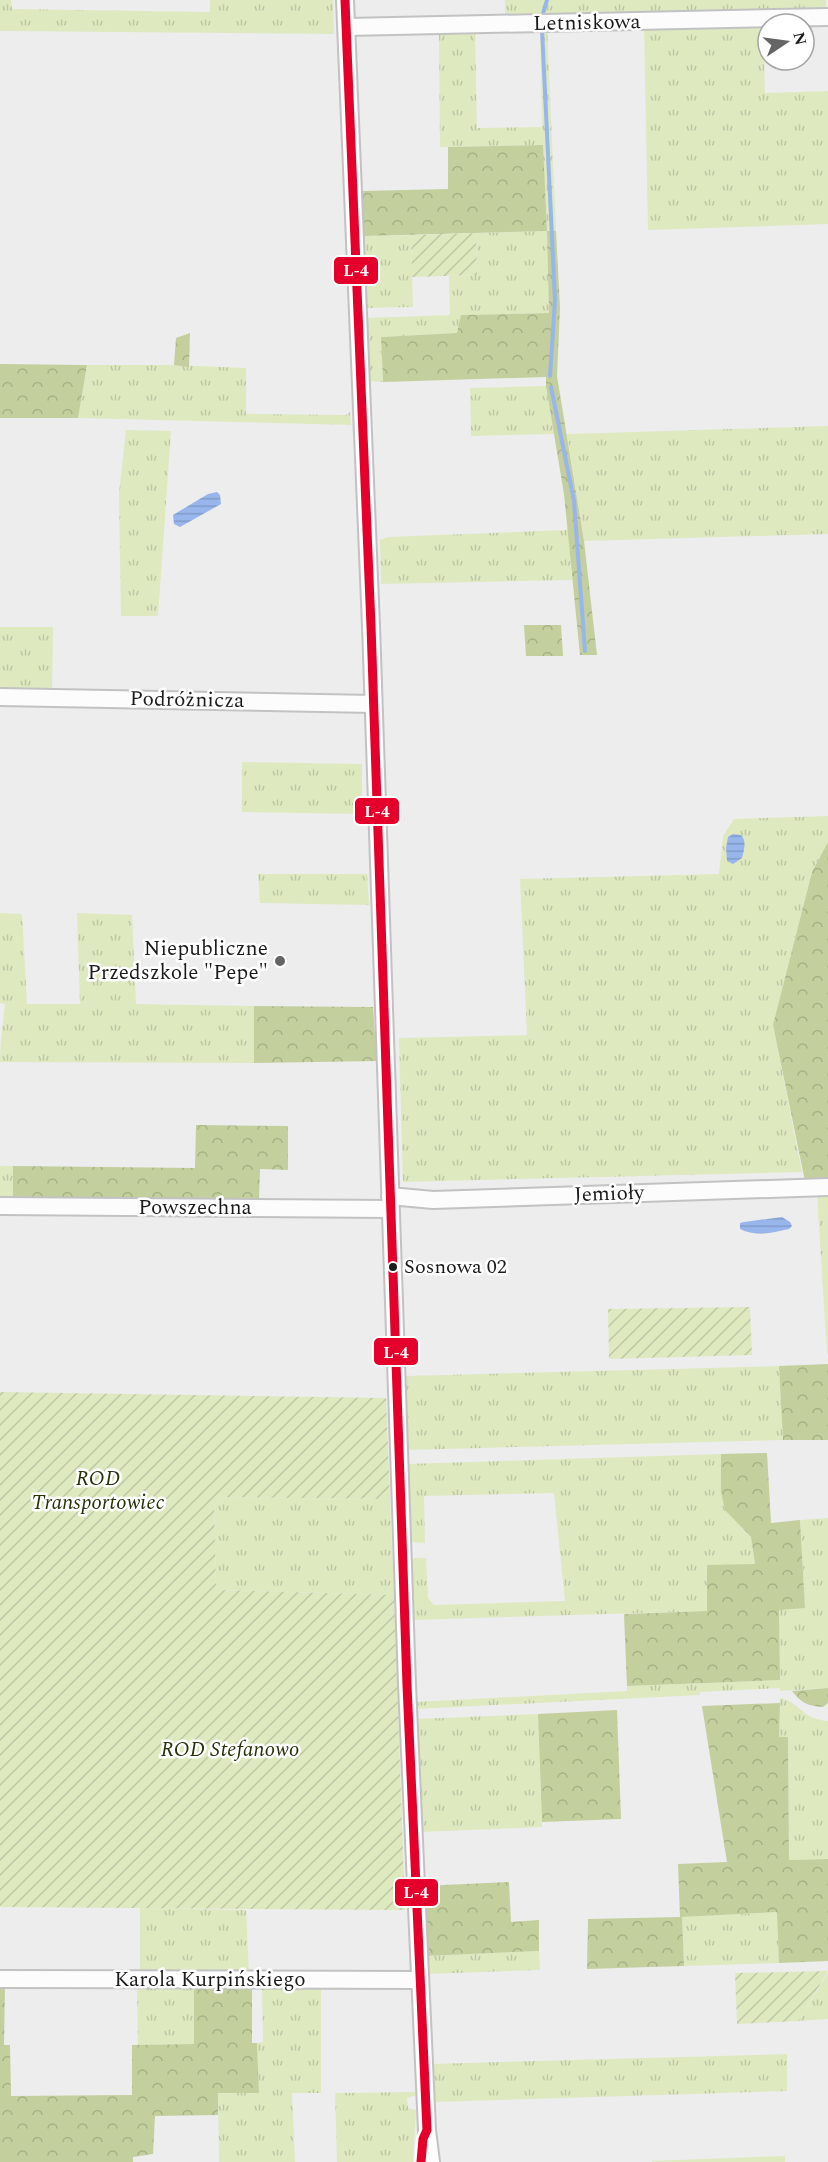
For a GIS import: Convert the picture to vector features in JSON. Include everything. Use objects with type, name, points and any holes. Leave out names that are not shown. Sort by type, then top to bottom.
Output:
[{"type":"street","points":[[345,0],[419,1980],[427,2130],[431,2162]]},
{"type":"street","name":"Letniskowa","points":[[347,27],[828,17]]},
{"type":"street","name":"Podróżnicza","points":[[0,697],[373,704]]},
{"type":"street","name":"Jemioły","points":[[390,1203],[828,1187]]},
{"type":"street","name":"Powszechna","points":[[0,1206],[390,1203]]},
{"type":"street","name":"Karola Kurpińskiego","points":[[0,1978],[419,1980]]},
{"type":"street","points":[[422,2162],[423,2139],[427,2130]]},
{"type":"green space","points":[[0,0],[11,0],[12,9],[210,12],[210,0],[333,0],[334,34],[0,31]]},
{"type":"green space","points":[[505,0],[826,0],[826,13],[756,12],[756,14],[505,19]]},
{"type":"green space","points":[[756,22],[756,72],[764,72],[765,93],[828,91],[828,224],[648,230],[644,25]]},
{"type":"green space","points":[[540,26],[547,26],[556,231],[547,231],[542,145],[440,147],[439,34],[475,33],[477,128],[542,127]]},
{"type":"green space","points":[[543,145],[547,231],[363,236],[362,191],[448,189],[448,147]]},
{"type":"green space","points":[[547,231],[549,313],[462,315],[458,333],[381,337],[383,382],[368,381],[366,318],[450,315],[449,276],[477,275],[476,233]]},
{"type":"green space","points":[[547,231],[556,231],[560,308],[557,376],[584,541],[597,655],[580,655],[564,494],[546,377],[383,382],[381,337],[457,333],[461,315],[549,313]]},
{"type":"green space","points":[[476,233],[477,275],[412,277],[411,235]]},
{"type":"green space","points":[[411,235],[413,307],[366,308],[363,236]]},
{"type":"green space","points":[[190,333],[189,367],[174,365],[176,338]]},
{"type":"green space","points":[[0,364],[87,365],[78,418],[0,418]]},
{"type":"green space","points":[[87,365],[246,368],[246,414],[346,415],[350,412],[351,425],[78,418]]},
{"type":"green space","points":[[546,386],[554,434],[471,436],[470,388]]},
{"type":"green space","points":[[828,426],[828,534],[584,541],[567,434]]},
{"type":"green space","points":[[126,430],[171,431],[158,616],[121,616],[119,493]]},
{"type":"green space","points":[[568,530],[572,580],[381,584],[380,540],[388,537]]},
{"type":"green space","points":[[524,625],[561,625],[563,656],[526,656]]},
{"type":"green space","points":[[0,627],[53,627],[52,694],[0,693]]},
{"type":"green space","points":[[242,762],[362,764],[362,814],[242,812]]},
{"type":"green space","points":[[828,816],[828,842],[812,872],[773,1025],[802,1172],[403,1182],[399,1038],[527,1035],[520,879],[719,874],[723,836],[734,819]]},
{"type":"green space","points":[[828,842],[828,1181],[805,1181],[773,1025],[812,872]]},
{"type":"green space","points":[[258,874],[367,874],[369,905],[260,903]]},
{"type":"green space","points":[[0,913],[22,914],[27,1004],[80,1004],[77,913],[132,915],[136,1004],[254,1006],[254,1063],[0,1062],[5,1004],[0,1003]]},
{"type":"green space","points":[[254,1006],[373,1007],[377,1061],[254,1063]]},
{"type":"green space","points":[[196,1125],[288,1126],[288,1170],[260,1169],[259,1200],[13,1197],[13,1166],[195,1168]]},
{"type":"green space","points":[[0,1166],[13,1166],[13,1197],[0,1197]]},
{"type":"green space","points":[[817,1193],[828,1193],[828,1354],[827,1354]]},
{"type":"green space","points":[[750,1307],[752,1355],[609,1359],[608,1309]]},
{"type":"green space","points":[[828,1364],[828,1440],[783,1440],[779,1366]]},
{"type":"green space","points":[[779,1366],[783,1440],[406,1450],[403,1378],[406,1376]]},
{"type":"green space","name":"ROD Stefanowo","points":[[0,1392],[386,1398],[390,1499],[214,1497],[216,1590],[394,1595],[405,1910],[0,1907]]},
{"type":"green space","points":[[767,1453],[771,1523],[800,1520],[805,1608],[779,1610],[780,1680],[627,1686],[624,1614],[707,1611],[707,1565],[755,1564],[751,1537],[725,1510],[721,1492],[721,1454]]},
{"type":"green space","points":[[721,1454],[721,1492],[742,1528],[751,1537],[755,1564],[707,1611],[413,1620],[410,1560],[415,1558],[426,1558],[428,1598],[434,1605],[565,1601],[554,1493],[424,1496],[425,1543],[409,1542],[407,1464]]},
{"type":"green space","points":[[214,1497],[390,1499],[394,1595],[216,1590]]},
{"type":"green space","points":[[828,1518],[828,1688],[700,1692],[700,1695],[416,1709],[415,1702],[627,1691],[627,1686],[780,1680],[779,1609],[805,1608],[800,1520]]},
{"type":"green space","points":[[828,1688],[828,1703],[823,1707],[805,1703],[792,1691]]},
{"type":"green space","points":[[780,1698],[787,1700],[812,1717],[828,1721],[828,1859],[789,1860],[788,1737],[779,1737]]},
{"type":"green space","points":[[780,1703],[779,1737],[788,1737],[789,1860],[828,1859],[828,1961],[779,1963],[777,1912],[682,1917],[684,1966],[587,1969],[588,1919],[680,1917],[678,1864],[727,1862],[702,1706]]},
{"type":"green space","points":[[617,1710],[621,1819],[542,1822],[538,1714]]},
{"type":"green space","points":[[538,1714],[542,1827],[420,1832],[416,1719]]},
{"type":"green space","points":[[509,1882],[511,1922],[539,1920],[539,1951],[425,1956],[422,1886]]},
{"type":"green space","points":[[140,1908],[246,1910],[249,1974],[140,1973]]},
{"type":"green space","points":[[778,1912],[779,1963],[684,1966],[682,1917]]},
{"type":"green space","points":[[539,1951],[540,1970],[426,1974],[425,1956]]},
{"type":"green space","points":[[828,1971],[799,2021],[737,2024],[735,1973]]},
{"type":"green space","points":[[828,1973],[828,2019],[799,2021]]},
{"type":"green space","points":[[0,1986],[5,1986],[4,2045],[10,2045],[11,2096],[132,2095],[132,2045],[194,2044],[194,1989],[252,1988],[252,2043],[257,2043],[259,2093],[218,2093],[218,2115],[155,2116],[153,2154],[133,2157],[133,2162],[0,2162]]},
{"type":"green space","points":[[137,1988],[194,1989],[194,2044],[138,2045]]},
{"type":"green space","points":[[262,1988],[321,1989],[321,2093],[292,2093],[295,2162],[219,2162],[218,2093],[259,2093],[257,2043],[263,2042]]},
{"type":"green space","points":[[787,2054],[787,2091],[434,2102],[432,2064]]},
{"type":"green space","points":[[415,2092],[416,2095],[407,2098],[408,2108],[416,2110],[413,2162],[337,2162],[335,2093]]},
{"type":"green space","points":[[785,2156],[785,2162],[652,2162],[652,2161]]},
{"type":"water","points":[[217,492],[220,495],[221,504],[180,527],[174,524],[173,515],[208,494]]},
{"type":"water","points":[[733,834],[741,835],[744,846],[742,858],[733,864],[727,861],[726,848],[728,837]]},
{"type":"water","points":[[782,1217],[790,1222],[792,1226],[789,1229],[758,1234],[740,1229],[740,1223]]},
{"type":"waterway","points":[[542,17],[547,0]]},
{"type":"waterway","points":[[542,29],[555,300],[550,376]]},
{"type":"waterway","points":[[551,387],[574,501],[585,651]]},
{"type":"transit line","name":"L-4","points":[[345,0],[371,626],[407,1685],[427,2130],[423,2139],[421,2162]]},
{"type":"place","name":"Niepubliczne Przedszkole \"Pepe\"","points":[[280,961]]},
{"type":"place","name":"Sosnowa 02","points":[[393,1267]]},
{"type":"park label","name":"ROD Transportowiec","points":[[98,1491]]}]
